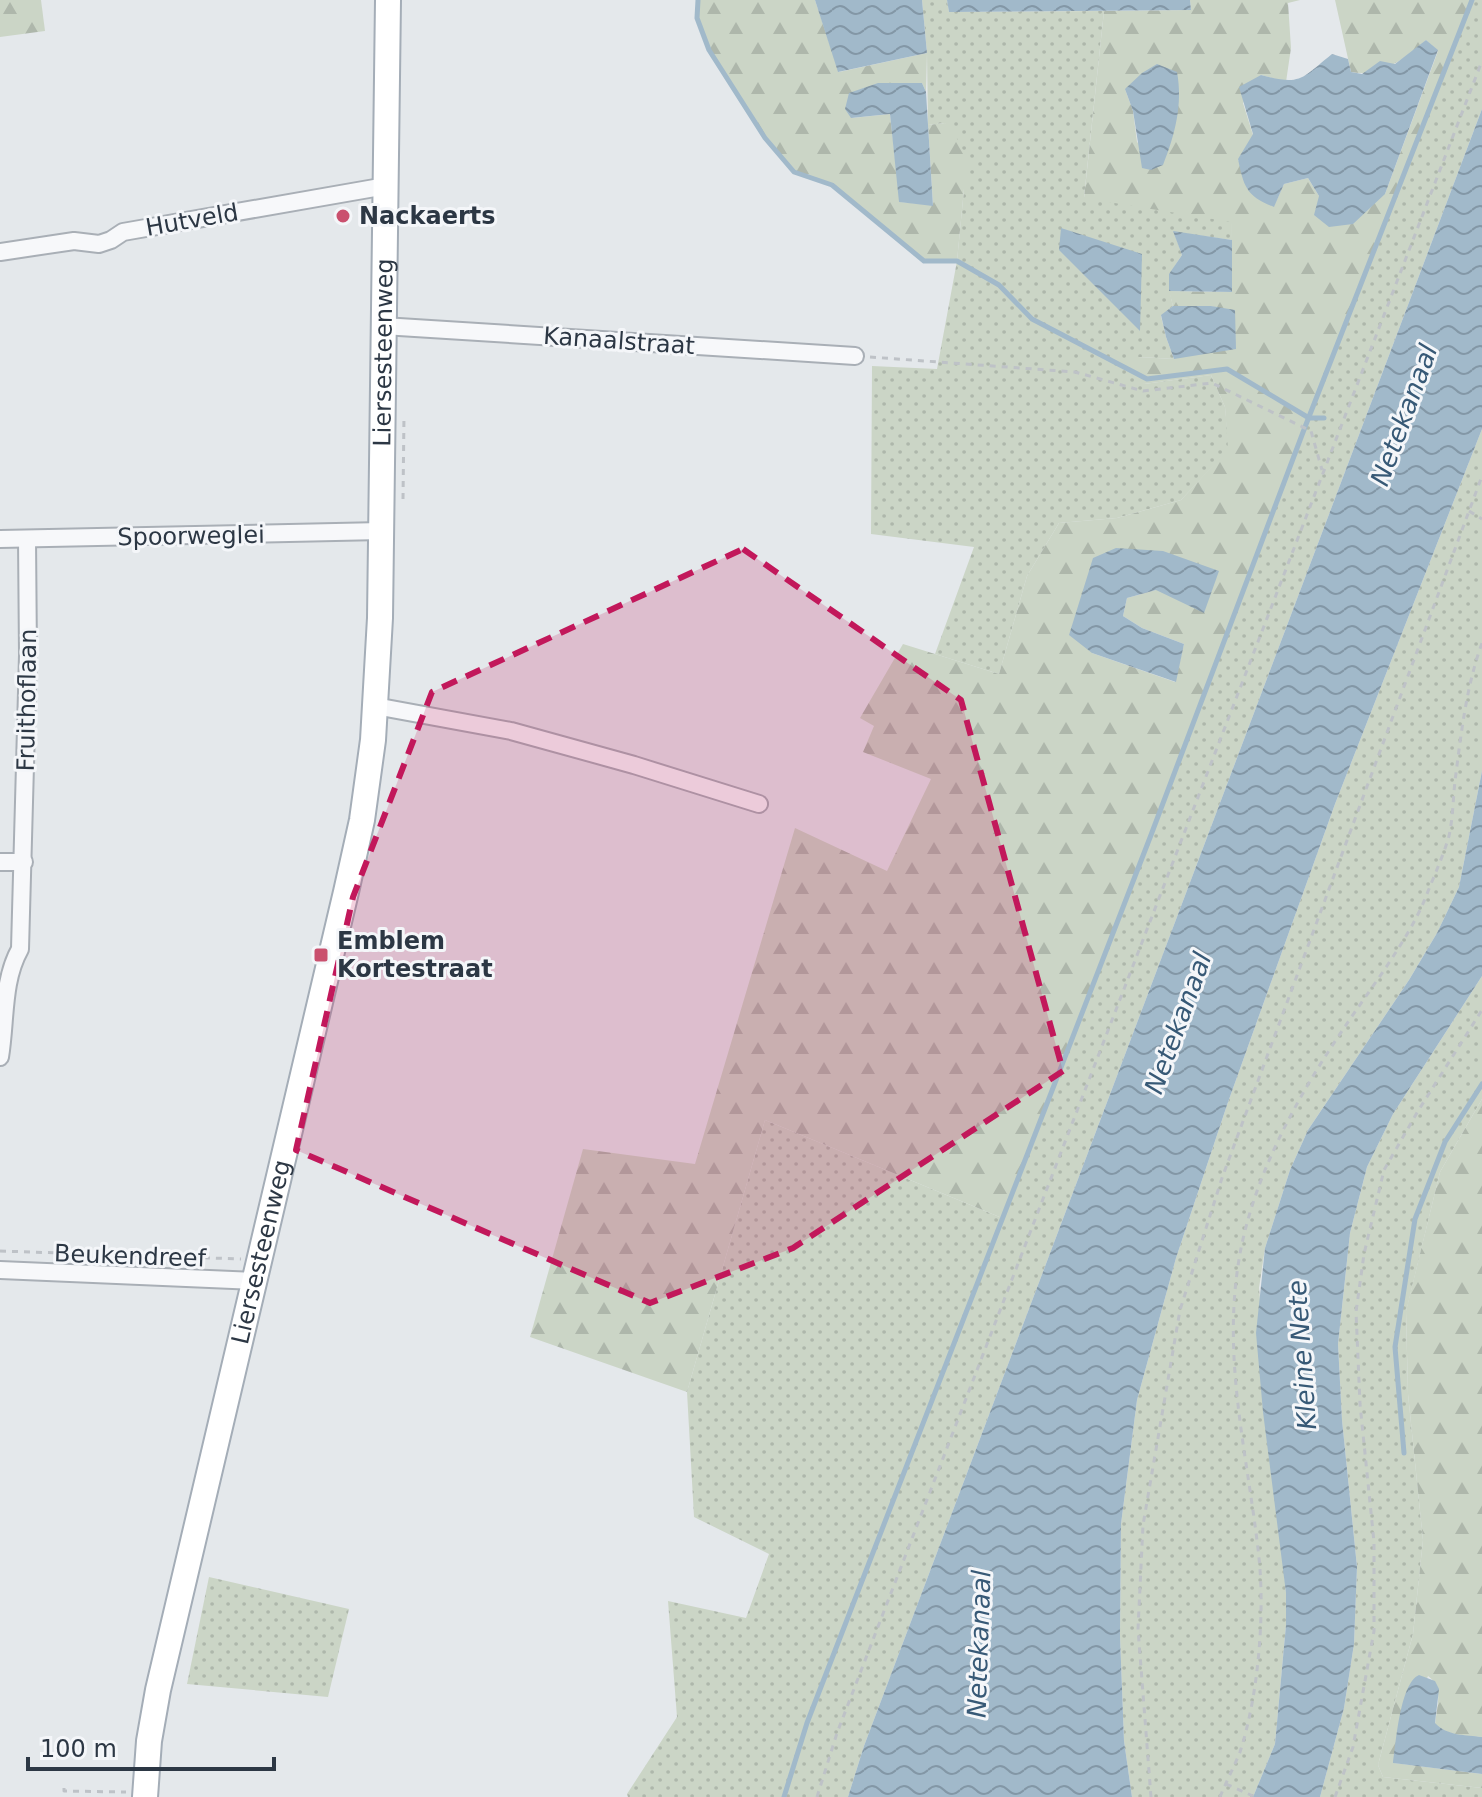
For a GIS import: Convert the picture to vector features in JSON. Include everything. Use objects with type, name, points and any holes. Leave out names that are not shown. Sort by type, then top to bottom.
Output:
[{"type":"main road","name":"Liersesteenweg","points":[[136,1794],[258,1270],[337,892],[362,820],[375,706],[382,531],[388,0]]},
{"type":"street","name":"Hutveld","points":[[0,252],[74,241],[99,244],[123,232],[386,186]]},
{"type":"street","name":"Kanaalstraat","points":[[383,326],[855,356]]},
{"type":"street","name":"Spoorweglei","points":[[0,539],[382,531]]},
{"type":"street","name":"Fruithoflaan","points":[[0,1057],[8,981],[11,966],[20,949],[28,655],[27,539]]},
{"type":"street","points":[[375,706],[511,731],[759,804]]},
{"type":"street","points":[[0,862],[24,862]]},
{"type":"street","name":"Beukendreef","points":[[0,1270],[258,1270]]},
{"type":"path","points":[[817,1797],[837,1733],[1482,61]]},
{"type":"path","points":[[855,356],[1075,372],[1143,391],[1212,383],[1311,431],[1322,471]]},
{"type":"path","points":[[1151,1797],[1138,1629],[1143,1525],[1180,1310],[1222,1178],[1482,476]]},
{"type":"path","points":[[1469,511],[1482,519]]},
{"type":"path","points":[[1214,1797],[1221,1795],[1240,1752],[1253,1701],[1261,1607],[1259,1558],[1235,1393],[1234,1313],[1237,1272],[1247,1218],[1303,1093],[1385,967],[1423,902],[1449,835],[1460,739],[1475,662],[1482,643]]},
{"type":"path","points":[[1335,1797],[1353,1747],[1374,1631],[1374,1542],[1360,1404],[1356,1312],[1364,1254],[1384,1170],[1482,1010]]},
{"type":"path","name":"Beukendreef","points":[[0,1251],[258,1270]]},
{"type":"path","points":[[1226,1784],[1253,1796]]},
{"type":"path","points":[[64,1788],[64,1791],[136,1794]]},
{"type":"highlighted area","points":[[743,549],[961,700],[1063,1071],[793,1248],[650,1303],[296,1150],[353,897],[432,692]]},
{"type":"green space","points":[[0,0],[41,0],[45,31],[0,37]]},
{"type":"green space","points":[[698,0],[815,0],[839,72],[927,53],[926,92],[922,83],[852,118],[890,114],[900,202],[933,205],[928,125],[945,123],[951,129],[964,153],[967,172],[957,261],[924,261],[832,185],[794,172],[765,138],[709,50],[697,18]]},
{"type":"green space","points":[[922,0],[947,0],[949,12],[1104,11],[1084,197],[1231,221],[1232,240],[1174,232],[1182,255],[1170,279],[1173,306],[1161,316],[1174,359],[1139,357],[1144,384],[1211,375],[1225,407],[1229,449],[1181,500],[1117,518],[1059,523],[1027,576],[999,674],[935,654],[974,547],[871,534],[872,366],[937,369],[957,261],[964,189],[945,123],[928,125],[927,53]]},
{"type":"green space","points":[[1190,0],[1300,0],[1288,3],[1291,48],[1286,82],[1261,75],[1243,103],[1253,135],[1238,160],[1274,206],[1284,184],[1308,178],[1319,196],[1385,194],[1438,51],[1426,40],[1401,60],[1382,69],[1351,72],[1335,0],[1472,0],[1002,1218],[765,1120],[687,1392],[530,1337],[583,1149],[695,1164],[795,828],[887,871],[931,779],[863,752],[874,726],[860,718],[903,644],[999,674],[1027,576],[1059,523],[1117,518],[1181,500],[1228,449],[1225,407],[1211,375],[1144,384],[1132,372],[1127,360],[1139,357],[1174,359],[1222,310],[1211,306],[1173,306],[1169,291],[1232,292],[1231,222],[1084,198],[1104,11],[1191,10]],"holes":[[[1125,89],[1163,164],[1137,142],[1133,111]],[[1117,548],[1156,590],[1127,598],[1123,616],[1142,628],[1184,644],[1175,682],[1092,653]]]},
{"type":"green space","points":[[1472,0],[1482,0],[1482,109],[864,1746],[848,1797],[628,1797],[627,1794],[677,1717],[668,1601],[746,1618],[769,1554],[694,1517],[687,1392],[765,1120],[1002,1218]]},
{"type":"green space","points":[[1482,429],[1482,771],[1459,887],[1437,933],[1409,980],[1308,1130],[1290,1170],[1265,1248],[1259,1288],[1286,1593],[1275,1744],[1253,1797],[1132,1797],[1124,1741],[1120,1636],[1121,1524],[1137,1400],[1176,1258],[1227,1105],[1335,804]]},
{"type":"green space","points":[[1482,976],[1482,1099],[1440,1172],[1406,1312],[1408,1394],[1423,1540],[1413,1634],[1378,1765],[1383,1777],[1482,1788],[1482,1797],[1320,1797],[1344,1708],[1354,1644],[1357,1567],[1342,1420],[1338,1344],[1350,1233],[1367,1167],[1393,1114]]},
{"type":"green space","points":[[1482,1099],[1482,1737],[1451,1733],[1435,1724],[1438,1691],[1428,1676],[1394,1763],[1482,1774],[1482,1788],[1383,1777],[1378,1765],[1413,1634],[1423,1540],[1408,1394],[1406,1311],[1440,1172]]},
{"type":"green space","points":[[209,1577],[349,1609],[328,1697],[187,1684]]},
{"type":"water","points":[[815,0],[922,0],[927,53],[838,72]]},
{"type":"water","points":[[947,0],[1190,0],[1191,10],[949,12]]},
{"type":"water","points":[[1426,40],[1438,50],[1385,194],[1353,224],[1329,227],[1314,215],[1319,196],[1308,178],[1284,184],[1274,207],[1252,194],[1245,184],[1238,159],[1253,134],[1239,87],[1261,75],[1285,80],[1300,78],[1332,54],[1348,59],[1351,72],[1362,74],[1380,61],[1395,64]]},
{"type":"water","points":[[1157,64],[1177,72],[1178,108],[1163,165],[1151,170],[1142,168],[1133,111],[1125,89]]},
{"type":"water","points":[[878,83],[922,83],[926,92],[933,206],[899,202],[890,114],[851,118],[845,109],[849,93]]},
{"type":"water","name":"Netekanaal","points":[[1482,109],[1482,429],[1335,804],[1227,1105],[1176,1258],[1137,1400],[1121,1524],[1120,1636],[1124,1741],[1132,1797],[848,1797],[864,1746]]},
{"type":"water","points":[[1061,228],[1142,254],[1140,331],[1059,250]]},
{"type":"water","points":[[1173,231],[1232,240],[1232,292],[1169,291],[1169,274],[1182,255]]},
{"type":"water","points":[[1173,306],[1211,306],[1235,310],[1236,349],[1174,359],[1161,315]]},
{"type":"water","points":[[1116,548],[1163,551],[1219,571],[1204,613],[1156,590],[1127,598],[1123,616],[1142,628],[1184,644],[1176,682],[1092,653],[1069,635],[1093,558]]},
{"type":"water","name":"Kleine Nete","points":[[1482,771],[1482,976],[1393,1114],[1367,1167],[1350,1233],[1338,1344],[1342,1420],[1357,1567],[1354,1644],[1344,1708],[1320,1797],[1253,1797],[1275,1744],[1286,1625],[1286,1593],[1256,1333],[1265,1248],[1290,1170],[1308,1130],[1409,980],[1437,933],[1459,887]]},
{"type":"water","points":[[1419,1675],[1435,1681],[1439,1689],[1435,1723],[1451,1733],[1482,1737],[1482,1774],[1393,1763],[1403,1701],[1407,1689]]},
{"type":"waterway","points":[[698,0],[697,18],[709,50],[765,138],[794,172],[832,185],[924,261],[957,261],[999,285],[1032,319],[1147,379],[1227,369],[1309,418],[1324,418]]},
{"type":"waterway","points":[[784,1797],[807,1723],[1472,0]]},
{"type":"waterway","points":[[1404,1453],[1395,1347],[1415,1219],[1445,1142],[1482,1084]]},
{"type":"place","name":"Nackaerts","points":[[343,216]]},
{"type":"place","name":"Emblem Kortestraat","points":[[321,955]]}]
